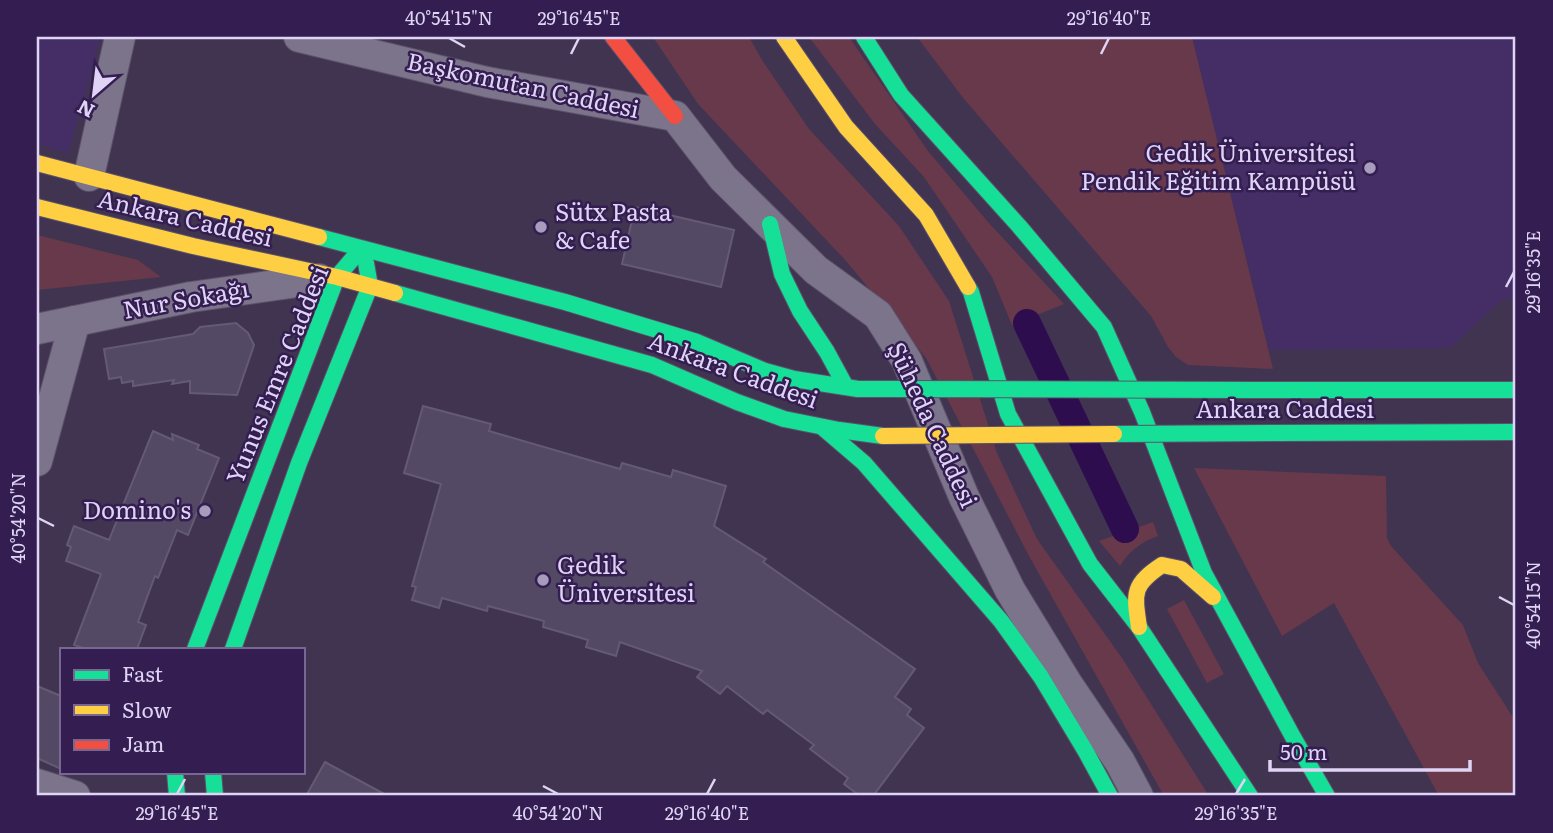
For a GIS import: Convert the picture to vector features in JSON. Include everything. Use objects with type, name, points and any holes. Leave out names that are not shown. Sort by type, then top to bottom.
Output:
[{"type":"main road","name":"Şüheda Caddesi","points":[[613,37],[675,116]]},
{"type":"main road","points":[[784,37],[846,127],[926,215],[971,292],[1007,414],[1090,564],[1139,627],[1250,796]]},
{"type":"main road","points":[[864,37],[901,95],[1019,226],[1104,327],[1142,412],[1204,573],[1327,796]]},
{"type":"main road","name":"Ankara Caddesi","points":[[37,163],[565,302],[696,342],[765,371],[818,384],[877,389],[1516,390]]},
{"type":"main road","name":"Ankara Caddesi","points":[[37,207],[192,246],[337,277],[652,365],[737,402],[784,419],[822,427],[883,436],[1516,432]]},
{"type":"main road","points":[[770,224],[782,274],[800,311],[846,387]]},
{"type":"main road","name":"Yunus Emre Caddesi","points":[[195,648],[337,277],[363,247]]},
{"type":"main road","name":"Yunus Emre Caddesi","points":[[363,247],[370,286]]},
{"type":"main road","points":[[233,648],[299,463],[370,286]]},
{"type":"main road","points":[[822,427],[864,463],[1001,621],[1041,677],[1110,796]]},
{"type":"main road","points":[[1139,627],[1134,596],[1145,576],[1162,565],[1181,569],[1220,603]]},
{"type":"main road","points":[[175,774],[177,796]]},
{"type":"main road","points":[[214,774],[215,796]]},
{"type":"street","points":[[89,176],[120,37]]},
{"type":"street","name":"Başkomutan Caddesi","points":[[299,37],[374,45],[487,82],[675,116]]},
{"type":"street","name":"Şüheda Caddesi","points":[[675,116],[723,178],[816,270],[878,315],[902,352],[964,497],[1010,590],[1068,685],[1120,762],[1138,796]]},
{"type":"street","points":[[191,297],[208,274],[208,264],[192,246]]},
{"type":"street","name":"Nur Sokağı","points":[[37,329],[191,297],[337,277]]},
{"type":"street","points":[[37,461],[75,321]]},
{"type":"street","points":[[37,784],[75,796]]},
{"type":"shaded area","points":[[37,37],[101,37],[68,153],[37,144]]},
{"type":"shaded area","points":[[653,37],[749,37],[809,129],[899,226],[949,301],[997,453],[1037,539],[1122,658],[1209,796],[1164,796],[1029,556],[926,358],[847,262],[698,104]]},
{"type":"shaded area","points":[[809,37],[849,37],[928,151],[988,222],[1064,304],[1012,325],[992,277],[924,177],[875,124]]},
{"type":"shaded area","points":[[917,37],[1192,37],[1273,369],[1188,365],[1176,357],[1151,316],[964,99]]},
{"type":"shaded area","name":"Gedik Üniversitesi Pendik Eğitim Kampüsü","points":[[1192,37],[1516,37],[1516,299],[1503,299],[1450,348],[1269,350]]},
{"type":"shaded area","points":[[37,235],[138,260],[161,277],[37,290]]},
{"type":"shaded area","points":[[1194,468],[1386,476],[1387,538],[1391,546],[1463,625],[1478,663],[1516,722],[1516,796],[1439,796],[1334,603],[1282,636]]},
{"type":"shaded area","points":[[1153,522],[1158,536],[1136,548],[1120,566],[1099,541]]},
{"type":"shaded area","points":[[1184,600],[1224,674],[1207,683],[1167,609]]},
{"type":"building","points":[[635,207],[734,230],[721,287],[622,264]]},
{"type":"building","points":[[236,323],[248,333],[254,345],[237,395],[190,393],[190,381],[172,384],[174,380],[133,386],[133,381],[122,383],[121,377],[109,379],[104,349],[193,334],[200,327]]},
{"type":"building","points":[[423,406],[491,424],[489,431],[620,469],[622,463],[671,477],[673,470],[726,486],[714,526],[766,559],[763,562],[915,669],[895,697],[911,709],[907,715],[924,728],[873,796],[860,796],[844,784],[848,778],[810,749],[814,745],[767,710],[763,714],[727,686],[720,694],[697,677],[702,671],[620,642],[616,656],[586,647],[588,640],[543,627],[544,621],[488,606],[487,611],[442,598],[439,608],[412,600],[416,587],[412,586],[441,484],[404,473]]},
{"type":"building","points":[[153,431],[173,440],[172,434],[199,445],[197,449],[219,458],[188,535],[177,530],[158,578],[155,576],[138,622],[146,625],[137,648],[83,648],[74,645],[101,574],[66,561],[71,547],[67,545],[74,526],[109,540]]},
{"type":"building","points":[[37,686],[60,696],[60,769],[37,758]]},
{"type":"building","points":[[325,762],[388,796],[306,796]]},
{"type":"waterway","points":[[1027,323],[1125,529]]},
{"type":"traffic: fast","points":[[864,37],[901,95],[1019,226],[1104,327],[1142,412],[1204,573],[1327,796]]},
{"type":"traffic: fast","points":[[770,224],[782,274],[800,311],[846,387]]},
{"type":"traffic: fast","points":[[319,237],[565,302],[697,342],[765,371],[794,379],[858,389],[877,389]]},
{"type":"traffic: fast","points":[[195,648],[337,277],[354,257]]},
{"type":"traffic: fast","points":[[233,648],[299,463],[370,286],[366,263]]},
{"type":"traffic: fast","points":[[968,287],[1008,414],[1090,564],[1139,627],[1250,796]]},
{"type":"traffic: fast","points":[[395,293],[652,365],[784,419],[883,436]]},
{"type":"traffic: fast","points":[[877,389],[1255,390]]},
{"type":"traffic: fast","points":[[1255,390],[1516,390]]},
{"type":"traffic: fast","points":[[822,427],[864,463],[1001,621],[1041,677],[1110,796]]},
{"type":"traffic: fast","points":[[1275,433],[1516,432]]},
{"type":"traffic: fast","points":[[1114,434],[1275,433]]},
{"type":"traffic: fast","points":[[175,774],[177,796]]},
{"type":"traffic: fast","points":[[213,774],[215,796]]},
{"type":"traffic: slow","points":[[784,37],[846,127],[926,215],[968,287]]},
{"type":"traffic: slow","points":[[37,163],[319,237]]},
{"type":"traffic: slow","points":[[37,207],[395,293]]},
{"type":"traffic: slow","points":[[883,436],[1114,434]]},
{"type":"traffic: slow","points":[[1139,627],[1137,591],[1145,578],[1162,565],[1181,569],[1213,597]]},
{"type":"traffic: jam","points":[[613,37],[675,116]]},
{"type":"place","name":"Gedik Üniversitesi Pendik Eğitim Kampüsü","points":[[1370,168]]},
{"type":"place","name":"Sütx Pasta & Cafe","points":[[541,227]]},
{"type":"place","name":"Domino's","points":[[205,511]]},
{"type":"place","name":"Gedik Üniversitesi","points":[[543,580]]}]
